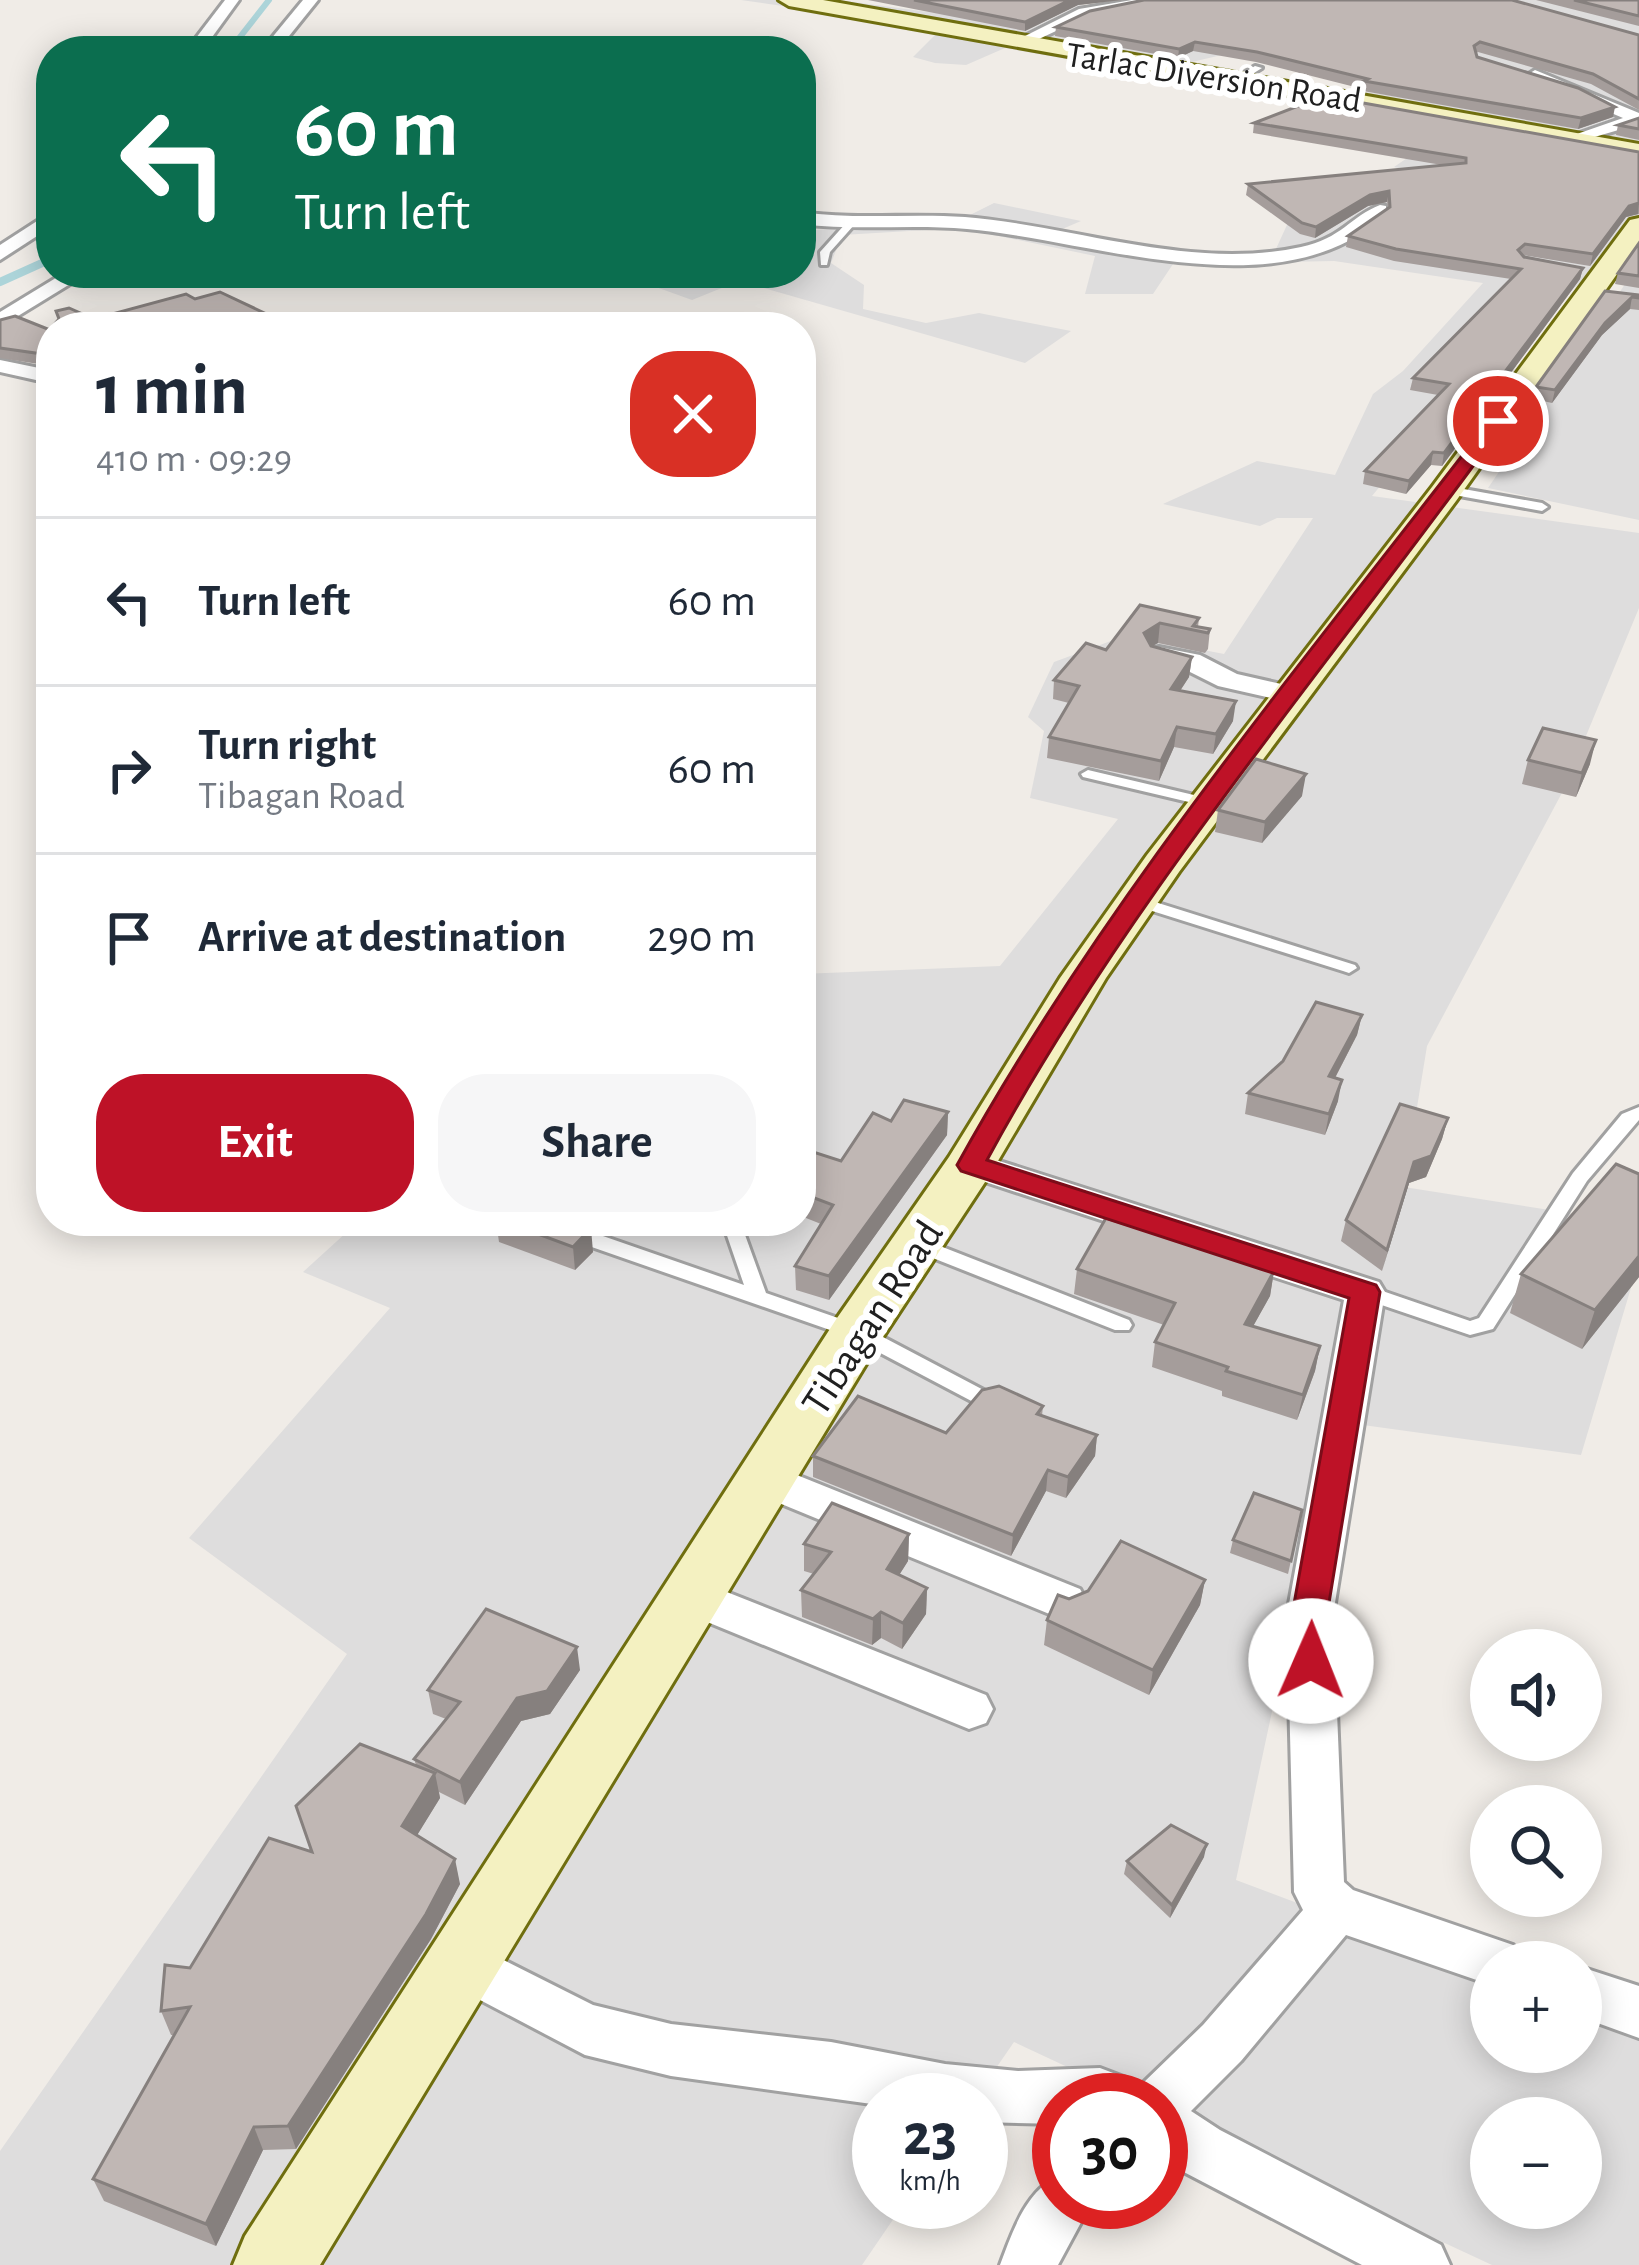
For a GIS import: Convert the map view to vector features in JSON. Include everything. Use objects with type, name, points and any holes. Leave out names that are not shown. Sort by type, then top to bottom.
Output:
[{"type":"main road","name":"Tarlac Diversion Road","points":[[793,0],[1019,43],[1248,74],[1639,151]]},
{"type":"main road","name":"Tibagan Road","points":[[274,2265],[857,1332],[971,1165],[1018,1079],[1136,901],[1606,272]]},
{"type":"street","points":[[205,36],[232,0]]},
{"type":"street","points":[[281,36],[311,0]]},
{"type":"street","points":[[1019,43],[1084,12],[1158,0]]},
{"type":"street","points":[[1516,70],[1585,91],[1638,118],[1580,139]]},
{"type":"street","points":[[816,220],[962,223],[1234,260],[1323,247],[1349,237],[1380,210]]},
{"type":"street","points":[[0,254],[36,229]]},
{"type":"street","points":[[8,316],[54,288]]},
{"type":"street","points":[[8,316],[35,326]]},
{"type":"street","points":[[0,366],[36,374]]},
{"type":"street","points":[[1159,655],[1190,661],[1228,680],[1288,694]]},
{"type":"street","points":[[971,1165],[1365,1292],[1310,1615],[1319,1892],[1337,1907],[1470,1953]]},
{"type":"street","points":[[767,1480],[1064,1602]]},
{"type":"street","points":[[694,1598],[969,1709]]},
{"type":"street","points":[[1188,2076],[1337,1907]]},
{"type":"street","points":[[462,1964],[584,2029],[671,2050],[831,2069],[945,2091],[1032,2097]]},
{"type":"street","points":[[1602,1999],[1639,2012]]},
{"type":"street","points":[[1188,2142],[1421,2265]]},
{"type":"street","points":[[1029,2265],[1046,2229]]},
{"type":"lane","points":[[824,263],[825,252],[850,224]]},
{"type":"lane","points":[[1447,490],[1542,507]]},
{"type":"lane","points":[[1088,774],[1210,803]]},
{"type":"lane","points":[[1136,901],[1349,968]]},
{"type":"lane","points":[[1365,1292],[1470,1328],[1486,1324],[1590,1181],[1628,1118],[1639,1113]]},
{"type":"lane","points":[[583,1236],[857,1332],[986,1400]]},
{"type":"lane","points":[[736,1236],[758,1298]]},
{"type":"lane","points":[[916,1244],[1122,1325]]},
{"type":"shaded area","points":[[741,0],[838,0],[951,15],[1035,0],[1087,6],[1096,20],[1239,51],[1179,65],[1436,102],[1256,0],[1625,0],[1639,9],[1639,224],[1610,257],[1466,382],[1372,496],[1639,533],[1639,608],[1564,789],[1427,1046],[1404,1187],[1639,1224],[1639,1261],[1581,1455],[1334,1421],[1236,1880],[1470,1968],[1470,2073],[1602,2073],[1602,2017],[1639,2030],[1639,2265],[1492,2265],[1188,2124],[1188,2073],[1080,2073],[1014,2042],[993,2073],[852,2073],[852,2229],[887,2229],[862,2265],[0,2265],[0,2151],[347,1654],[189,1538],[390,1308],[303,1272],[343,1236],[816,1236],[816,973],[1000,966],[1118,819],[1030,798],[1044,731],[1028,717],[1054,662],[1127,635],[1224,654],[1313,518],[1277,518],[1260,526],[1163,504],[1257,461],[1335,475],[1373,394],[1403,371],[1483,283],[1334,261],[1173,264],[1153,294],[1085,294],[1095,256],[960,228],[842,235],[831,263],[864,285],[863,309],[926,323],[979,313],[1071,331],[1025,363],[763,288],[816,288],[816,230],[962,219],[994,203],[1081,221],[1046,236],[1191,256],[1275,251],[1292,214],[1417,173],[1394,167],[1416,152],[1430,124],[1005,48],[966,65],[913,57],[941,29]]},
{"type":"shaded area","points":[[1639,262],[1639,520],[1488,488],[1602,320]]},
{"type":"shaded area","points":[[659,288],[722,288],[692,300]]},
{"type":"building","points":[[914,0],[1070,0],[1025,22]]},
{"type":"building","points":[[1144,0],[1512,0],[1639,35],[1639,99],[1593,74],[1480,42],[1474,46],[1477,57],[1578,88],[1615,107],[1581,118],[1364,81],[1368,79],[1257,52],[1195,42],[1179,49],[1056,27],[1090,11]]},
{"type":"building","points":[[1574,0],[1639,0],[1639,16]]},
{"type":"building","points":[[1324,96],[1639,152],[1639,203],[1629,206],[1593,254],[1525,244],[1518,250],[1524,257],[1583,268],[1444,453],[1433,452],[1409,481],[1365,471],[1449,384],[1413,378],[1521,269],[1396,249],[1348,236],[1390,207],[1389,191],[1370,195],[1316,227],[1302,223],[1248,184],[1466,163],[1466,158],[1254,123]]},
{"type":"building","points":[[1639,118],[1639,129],[1618,125]]},
{"type":"building","points":[[1639,243],[1639,276],[1618,273]]},
{"type":"building","points":[[1605,291],[1639,298],[1632,297],[1605,323],[1555,390],[1536,387]]},
{"type":"building","points":[[220,292],[262,312],[120,312],[186,294],[195,299]]},
{"type":"building","points":[[15,316],[36,324],[36,353],[0,348],[0,320]]},
{"type":"building","points":[[1140,605],[1199,618],[1193,626],[1210,629],[1208,633],[1160,623],[1144,633],[1151,646],[1192,657],[1171,689],[1236,701],[1216,734],[1177,727],[1161,761],[1049,737],[1079,686],[1054,680],[1086,643],[1106,650]]},
{"type":"building","points":[[1543,728],[1596,740],[1582,773],[1528,760]]},
{"type":"building","points":[[1256,759],[1306,774],[1265,822],[1218,810]]},
{"type":"building","points":[[1316,1002],[1362,1015],[1329,1076],[1342,1080],[1329,1114],[1248,1093],[1283,1061]]},
{"type":"building","points":[[904,1100],[948,1112],[829,1276],[795,1266],[833,1205],[816,1199],[816,1153],[841,1161],[873,1113],[891,1121]]},
{"type":"building","points":[[1400,1104],[1448,1118],[1431,1156],[1414,1162],[1387,1250],[1346,1220]]},
{"type":"building","points":[[1616,1164],[1639,1174],[1639,1256],[1595,1310],[1521,1274]]},
{"type":"building","points":[[1106,1218],[1274,1271],[1245,1324],[1320,1346],[1303,1395],[1155,1342],[1175,1303],[1077,1269]]},
{"type":"building","points":[[543,1236],[583,1236],[573,1247]]},
{"type":"building","points":[[999,1386],[1043,1406],[1037,1414],[1097,1435],[1068,1477],[1048,1470],[1013,1535],[813,1456],[858,1396],[946,1433],[982,1390]]},
{"type":"building","points":[[1254,1493],[1302,1510],[1291,1561],[1233,1540]]},
{"type":"building","points":[[832,1503],[909,1534],[887,1569],[927,1588],[903,1623],[881,1612],[873,1619],[801,1590],[831,1552],[804,1544]]},
{"type":"building","points":[[1121,1541],[1205,1580],[1153,1670],[1047,1620],[1058,1595],[1069,1599],[1088,1591]]},
{"type":"building","points":[[486,1609],[577,1647],[547,1691],[517,1698],[460,1782],[414,1759],[460,1702],[428,1690]]},
{"type":"building","points":[[360,1744],[435,1773],[402,1826],[455,1859],[426,1914],[288,2126],[254,2127],[206,2224],[93,2179],[190,2007],[161,2011],[165,1965],[190,1968],[269,1838],[312,1852],[296,1806]]},
{"type":"building","points":[[1171,1825],[1207,1844],[1172,1905],[1127,1861]]},
{"type":"waterway","points":[[241,36],[269,0]]},
{"type":"waterway","points":[[0,282],[36,266]]},
{"type":"route","points":[[1311,1661],[1310,1615],[1365,1292],[971,1165],[1018,1079],[1162,864],[1498,421]]}]
